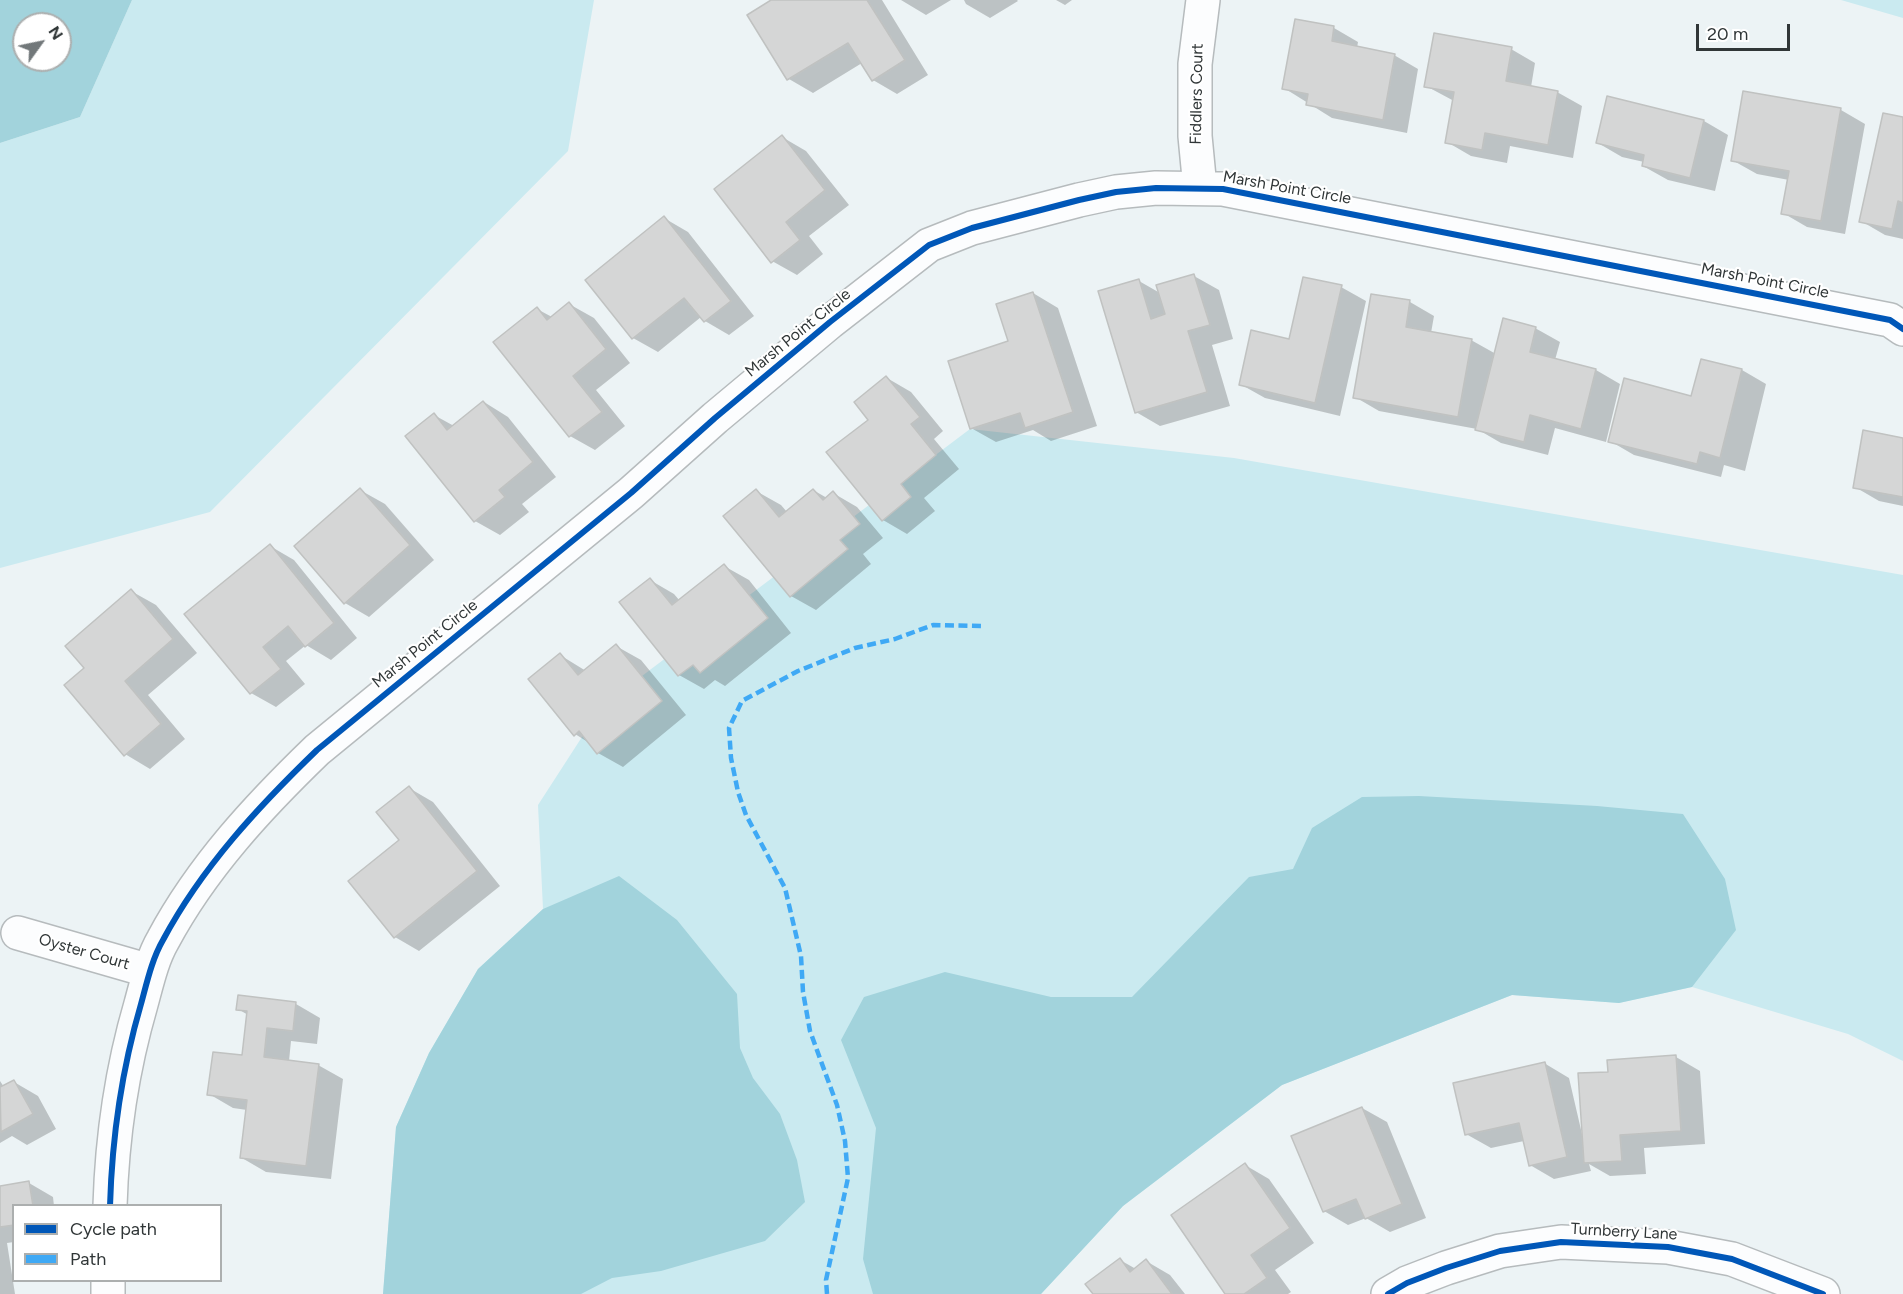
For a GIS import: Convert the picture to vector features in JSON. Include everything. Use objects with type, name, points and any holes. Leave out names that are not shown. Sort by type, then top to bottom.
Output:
[{"type":"street","name":"Fiddlers Court","points":[[1200,188],[1195,136],[1196,64],[1203,0]]},
{"type":"street","name":"Marsh Point Circle","points":[[110,1204],[120,1097],[131,1038],[150,971],[163,940],[210,865],[278,788],[317,750],[631,493],[830,322],[929,245],[972,228],[1090,197],[1156,188],[1223,189],[1899,320]]},
{"type":"street","name":"Oyster Court","points":[[18,933],[150,971]]},
{"type":"street","name":"Turnberry Lane","points":[[1388,1294],[1407,1283],[1446,1268],[1500,1251],[1561,1242],[1668,1247],[1732,1259],[1823,1294]]},
{"type":"shaded area","points":[[0,0],[132,0],[80,117],[0,143]]},
{"type":"shaded area","points":[[132,0],[594,0],[568,151],[210,512],[0,568],[0,143],[80,117]]},
{"type":"shaded area","points":[[1841,0],[1903,0],[1903,18]]},
{"type":"shaded area","points":[[970,429],[1234,458],[1903,575],[1903,1061],[1848,1034],[1692,987],[1619,1003],[1512,995],[1282,1085],[1123,1206],[1041,1294],[383,1294],[396,1127],[429,1053],[478,969],[543,909],[538,805],[602,706]]},
{"type":"shaded area","points":[[1419,796],[1597,806],[1683,814],[1725,879],[1736,930],[1692,987],[1619,1003],[1512,995],[1282,1085],[1123,1206],[1041,1294],[873,1294],[863,1259],[876,1128],[841,1040],[864,997],[945,972],[1051,997],[1132,997],[1249,877],[1293,869],[1312,828],[1362,797]]},
{"type":"shaded area","points":[[619,876],[677,920],[737,994],[740,1048],[753,1078],[780,1114],[797,1160],[805,1202],[765,1241],[661,1271],[612,1278],[581,1294],[383,1294],[396,1127],[429,1053],[478,969],[543,909]]},
{"type":"building","points":[[771,0],[867,0],[905,60],[872,81],[848,43],[787,80],[747,15]]},
{"type":"building","points":[[1295,19],[1334,26],[1332,41],[1395,54],[1383,120],[1306,105],[1308,94],[1282,89]]},
{"type":"building","points":[[1434,33],[1512,47],[1506,81],[1558,91],[1548,145],[1485,133],[1482,150],[1445,143],[1454,92],[1424,87]]},
{"type":"building","points":[[1743,91],[1841,108],[1821,221],[1781,214],[1789,171],[1731,161]]},
{"type":"building","points":[[1607,96],[1704,120],[1690,178],[1642,166],[1644,155],[1596,143]]},
{"type":"building","points":[[1883,113],[1903,117],[1903,203],[1898,201],[1892,229],[1859,222]]},
{"type":"building","points":[[782,135],[825,190],[786,222],[800,240],[771,263],[714,189]]},
{"type":"building","points":[[664,216],[731,301],[704,322],[684,298],[632,339],[585,280]]},
{"type":"building","points":[[1194,274],[1210,325],[1188,331],[1207,392],[1135,413],[1098,291],[1139,279],[1151,319],[1165,314],[1156,285]]},
{"type":"building","points":[[1303,277],[1342,285],[1315,403],[1239,385],[1251,330],[1289,339]]},
{"type":"building","points":[[1033,292],[1073,412],[1025,428],[1020,413],[970,429],[948,361],[1008,341],[996,304]]},
{"type":"building","points":[[1371,294],[1410,300],[1406,327],[1472,339],[1458,417],[1353,398]]},
{"type":"building","points":[[569,302],[606,349],[573,376],[602,412],[569,437],[493,342],[537,307],[547,320]]},
{"type":"building","points":[[1503,318],[1536,327],[1530,352],[1596,369],[1581,429],[1530,415],[1524,442],[1475,430]]},
{"type":"building","points":[[1701,359],[1742,369],[1720,458],[1700,452],[1697,464],[1608,442],[1624,378],[1691,396]]},
{"type":"building","points":[[886,376],[920,417],[911,424],[936,455],[901,484],[911,497],[882,521],[826,452],[868,420],[854,402]]},
{"type":"building","points":[[483,401],[533,462],[499,490],[505,497],[474,522],[405,436],[434,413],[447,430]]},
{"type":"building","points":[[1863,430],[1903,438],[1903,497],[1853,488]]},
{"type":"building","points":[[360,488],[410,545],[344,604],[294,546]]},
{"type":"building","points":[[756,489],[779,517],[813,489],[823,500],[833,491],[860,524],[840,540],[848,549],[790,597],[723,516]]},
{"type":"building","points":[[270,544],[334,623],[305,647],[288,626],[263,647],[281,669],[250,694],[184,614]]},
{"type":"building","points":[[724,564],[768,618],[700,673],[693,665],[678,676],[619,602],[650,578],[672,605]]},
{"type":"building","points":[[131,589],[173,639],[125,681],[161,724],[124,756],[64,685],[84,668],[65,646]]},
{"type":"building","points":[[616,644],[662,701],[597,754],[579,731],[574,736],[528,679],[560,653],[578,675]]},
{"type":"building","points":[[409,786],[477,871],[394,938],[348,881],[399,840],[376,812]]},
{"type":"building","points":[[238,995],[296,1002],[293,1031],[267,1028],[264,1057],[319,1064],[306,1166],[240,1158],[247,1100],[207,1095],[213,1052],[242,1055],[247,1011],[236,1010]]},
{"type":"building","points":[[1676,1055],[1681,1131],[1620,1135],[1622,1161],[1584,1163],[1578,1073],[1608,1072],[1607,1060]]},
{"type":"building","points":[[1545,1062],[1567,1157],[1529,1166],[1519,1123],[1465,1135],[1453,1083]]},
{"type":"building","points":[[14,1080],[33,1114],[1,1132],[0,1087]]},
{"type":"building","points":[[1362,1107],[1402,1204],[1365,1219],[1356,1199],[1323,1212],[1291,1136]]},
{"type":"building","points":[[1245,1163],[1290,1228],[1251,1255],[1267,1278],[1244,1294],[1225,1294],[1171,1215]]},
{"type":"building","points":[[29,1181],[33,1204],[12,1204],[12,1225],[0,1227],[0,1186]]},
{"type":"building","points":[[1120,1258],[1130,1272],[1146,1259],[1172,1294],[1093,1294],[1085,1284]]},
{"type":"marked path","points":[[827,1294],[826,1280],[848,1178],[845,1141],[837,1105],[810,1031],[803,992],[801,956],[785,888],[746,815],[738,792],[731,758],[729,728],[742,701],[798,671],[855,648],[895,639],[933,625],[982,626]]},
{"type":"cycle path","points":[[110,1204],[113,1154],[123,1078],[153,963],[159,947],[195,887],[253,815],[317,750],[631,493],[715,418],[830,322],[929,245],[972,228],[1116,192],[1156,188],[1223,189],[1890,320],[1903,329]]},
{"type":"cycle path","points":[[1388,1294],[1407,1283],[1446,1268],[1500,1251],[1561,1242],[1668,1247],[1732,1259],[1823,1294]]}]
